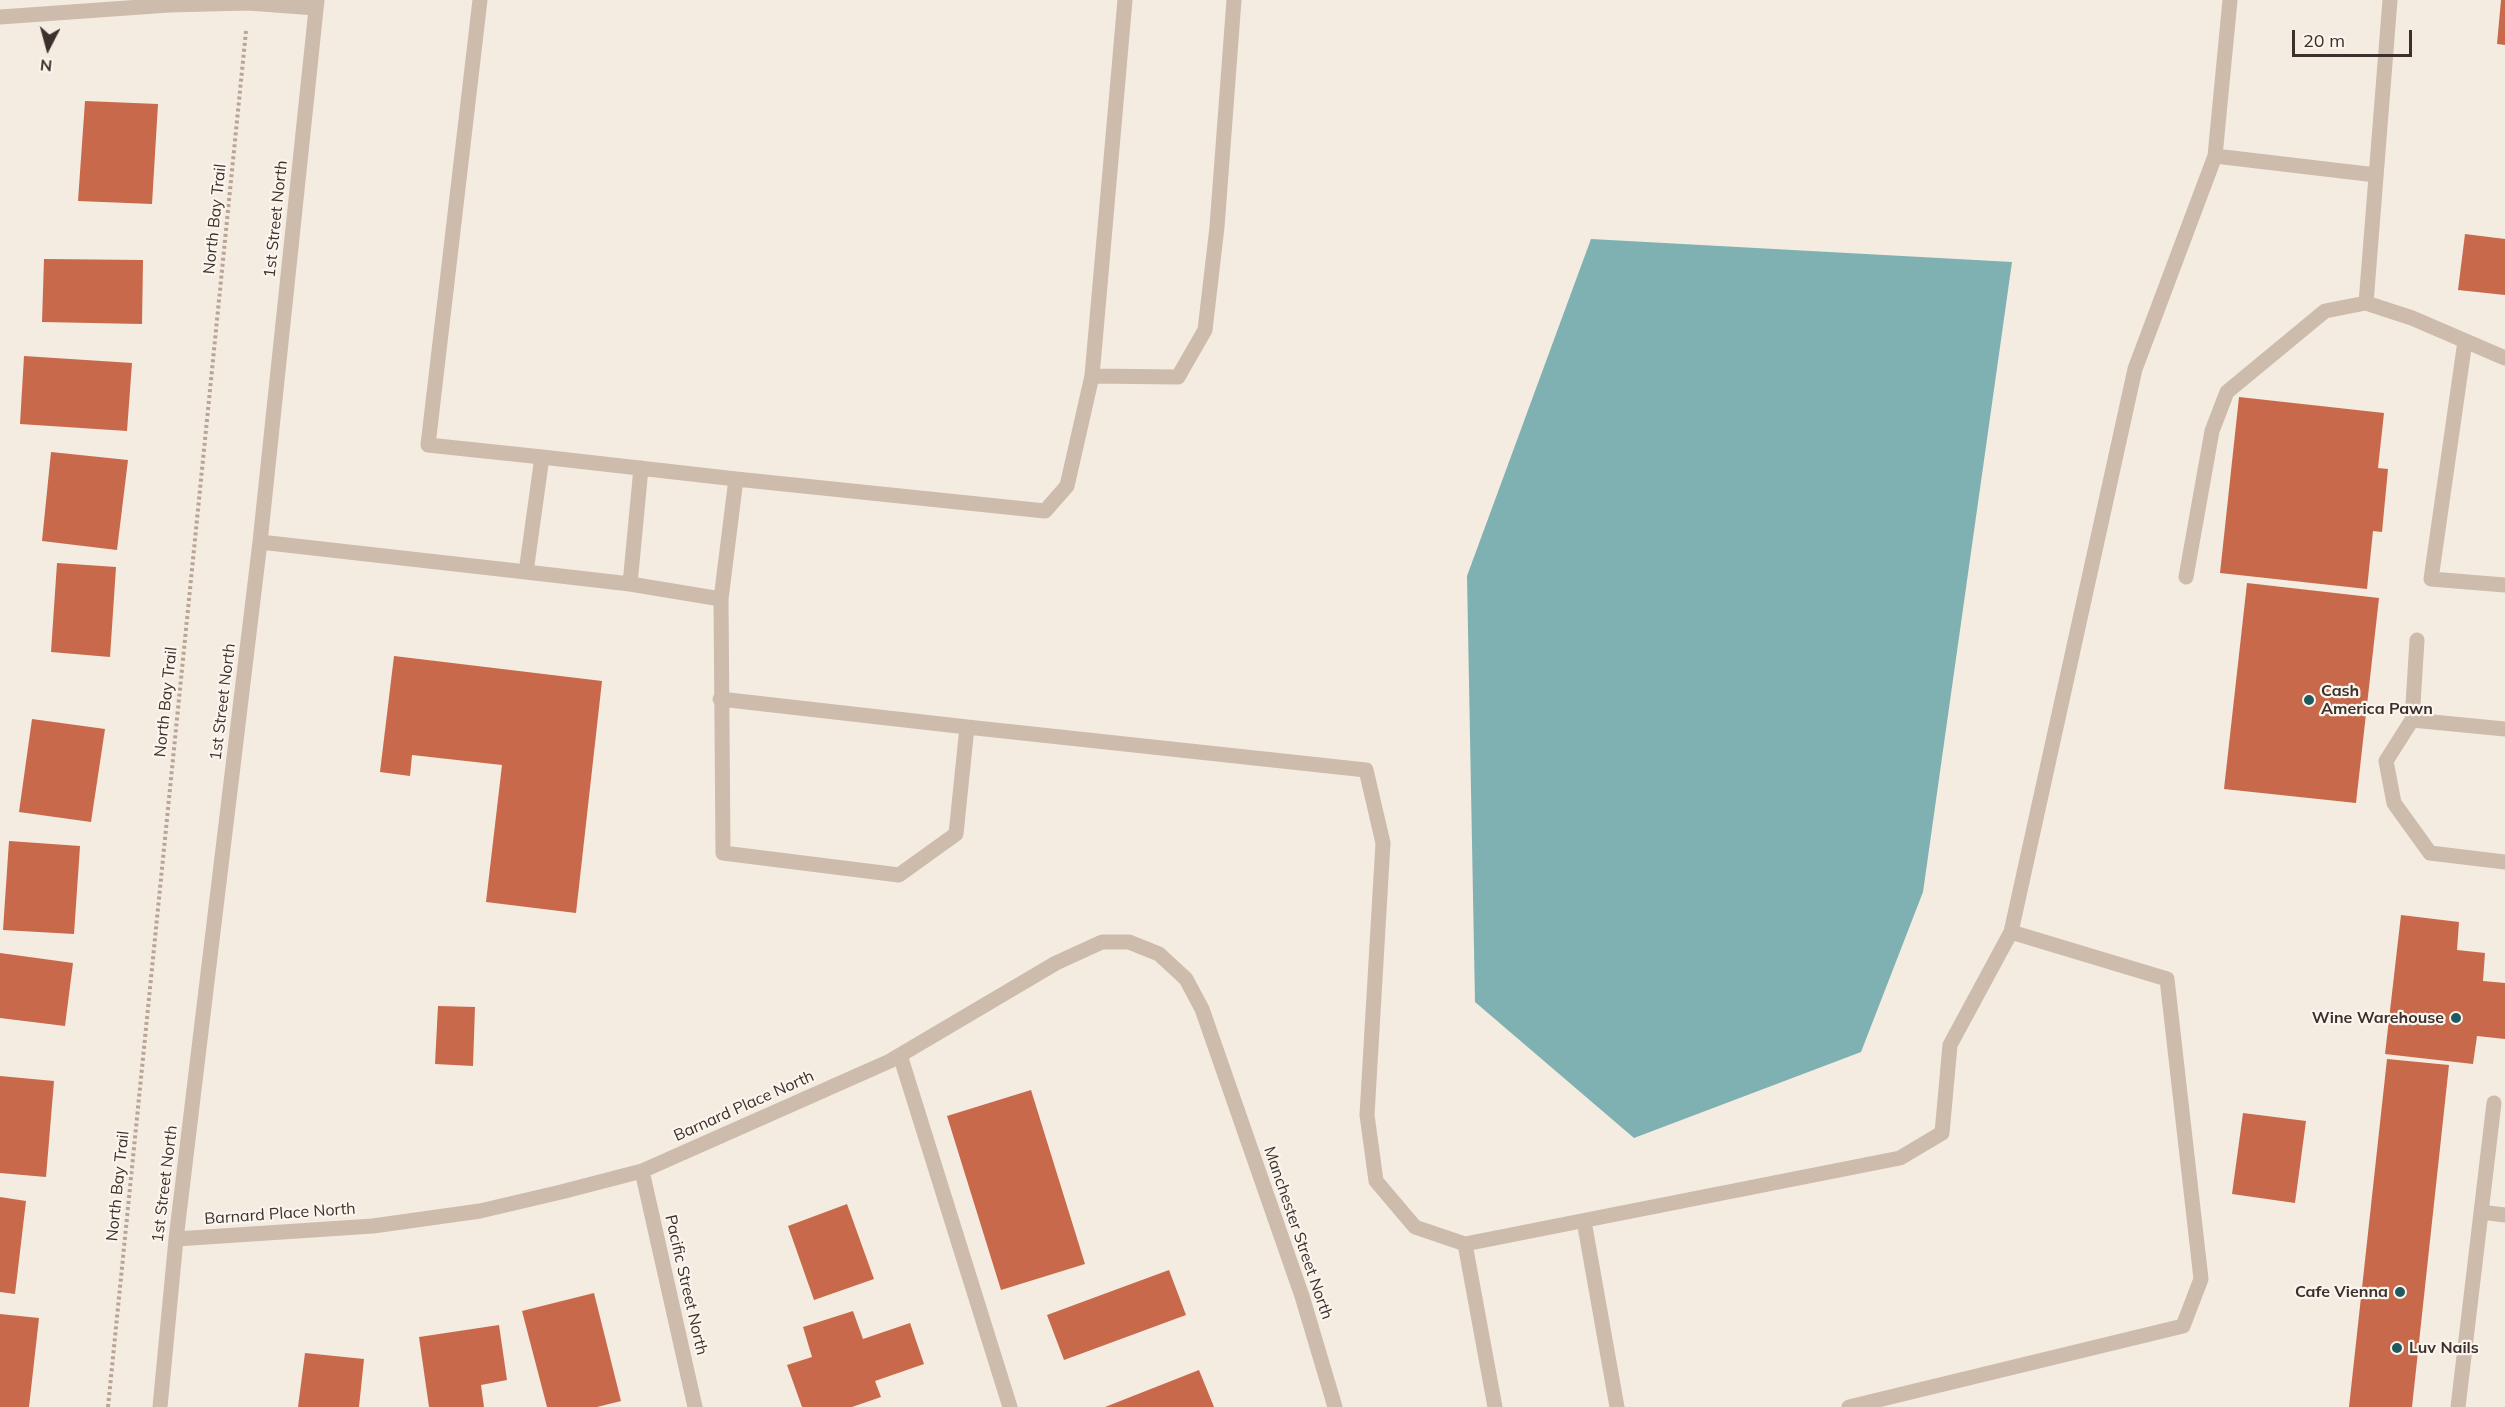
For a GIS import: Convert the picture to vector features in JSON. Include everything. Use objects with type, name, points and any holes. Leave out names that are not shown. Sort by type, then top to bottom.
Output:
[{"type":"street","points":[[480,0],[428,445],[1045,511],[1067,486],[1092,376],[1125,0]]},
{"type":"street","points":[[1092,376],[1178,377],[1205,330],[1217,227],[1234,0]]},
{"type":"street","points":[[720,699],[1366,770],[1383,843],[1366,1115],[1376,1181],[1415,1227],[1465,1244],[1900,1158],[1942,1133],[1950,1045],[2011,932],[2135,369],[2215,156],[2230,0]]},
{"type":"street","points":[[2366,303],[2390,0]]},
{"type":"street","points":[[0,16],[169,5],[316,4]]},
{"type":"street","name":"1st Street North","points":[[160,1407],[176,1239],[260,542],[316,4]]},
{"type":"street","points":[[2215,156],[2376,175]]},
{"type":"street","points":[[2186,577],[2212,431],[2227,392],[2325,311],[2366,303],[2412,318],[2505,358]]},
{"type":"street","points":[[2465,341],[2431,579],[2505,585]]},
{"type":"street","points":[[526,572],[542,457]]},
{"type":"street","points":[[630,584],[641,468]]},
{"type":"street","points":[[736,479],[722,599],[720,699],[723,854],[899,875],[957,834],[967,727]]},
{"type":"street","points":[[260,542],[630,584],[722,599]]},
{"type":"street","points":[[2417,640],[2412,720],[2386,761],[2394,803],[2430,854],[2505,862]]},
{"type":"street","points":[[2412,720],[2505,729]]},
{"type":"street","points":[[1849,1407],[2183,1326],[2201,1279],[2167,979],[2011,932]]},
{"type":"street","name":"Barnard Place North","points":[[176,1239],[373,1226],[480,1211],[642,1171],[900,1055],[1056,963],[1102,942],[1129,942],[1159,954],[1185,979],[1202,1009],[1223,1072]]},
{"type":"street","points":[[900,1055],[1010,1407]]},
{"type":"street","name":"Manchester Street North","points":[[1223,1072],[1302,1296],[1335,1407]]},
{"type":"street","points":[[2458,1407],[2494,1103]]},
{"type":"street","name":"Pacific Street North","points":[[642,1171],[695,1407]]},
{"type":"street","points":[[2481,1212],[2505,1215]]},
{"type":"street","points":[[1584,1221],[1617,1407]]},
{"type":"street","points":[[1465,1244],[1495,1407]]},
{"type":"path","name":"North Bay Trail","points":[[108,1407],[248,3]]},
{"type":"water","points":[[1591,239],[2012,262],[1923,892],[1861,1052],[1634,1138],[1475,1002],[1467,576]]},
{"type":"building","points":[[2501,0],[2505,0],[2505,45],[2497,44]]},
{"type":"building","points":[[85,101],[158,104],[152,204],[78,201]]},
{"type":"building","points":[[2465,234],[2505,239],[2505,295],[2458,290]]},
{"type":"building","points":[[44,259],[143,260],[142,324],[42,322]]},
{"type":"building","points":[[24,356],[132,363],[127,431],[20,424]]},
{"type":"building","points":[[2239,397],[2384,413],[2378,468],[2388,469],[2382,532],[2373,531],[2367,589],[2220,573]]},
{"type":"building","points":[[51,452],[128,460],[117,550],[42,541]]},
{"type":"building","points":[[57,563],[116,567],[110,657],[51,652]]},
{"type":"building","points":[[2247,583],[2379,598],[2356,803],[2224,789]]},
{"type":"building","points":[[394,656],[602,681],[576,913],[486,902],[502,765],[412,755],[410,776],[380,772]]},
{"type":"building","points":[[32,719],[105,729],[91,822],[19,812]]},
{"type":"building","points":[[9,841],[80,846],[74,934],[3,930]]},
{"type":"building","points":[[2401,915],[2459,922],[2457,950],[2485,953],[2483,981],[2505,983],[2505,1039],[2477,1036],[2473,1064],[2385,1054]]},
{"type":"building","points":[[0,953],[73,963],[65,1026],[0,1018]]},
{"type":"building","points":[[438,1006],[475,1007],[473,1066],[435,1064]]},
{"type":"building","points":[[2387,1059],[2449,1065],[2412,1407],[2349,1407]]},
{"type":"building","points":[[0,1076],[54,1081],[46,1177],[0,1173]]},
{"type":"building","points":[[1031,1090],[1085,1264],[1001,1290],[947,1116]]},
{"type":"building","points":[[2243,1113],[2306,1121],[2295,1203],[2232,1194]]},
{"type":"building","points":[[0,1197],[26,1201],[15,1294],[0,1292]]},
{"type":"building","points":[[847,1204],[874,1279],[814,1300],[788,1226]]},
{"type":"building","points":[[1169,1270],[1186,1315],[1064,1360],[1047,1315]]},
{"type":"building","points":[[594,1293],[621,1401],[597,1407],[547,1407],[522,1311]]},
{"type":"building","points":[[853,1311],[863,1339],[910,1323],[924,1364],[875,1381],[881,1397],[852,1407],[802,1407],[787,1365],[812,1357],[803,1327]]},
{"type":"building","points":[[0,1314],[39,1318],[29,1407],[0,1407]]},
{"type":"building","points":[[499,1325],[507,1380],[481,1385],[484,1407],[429,1407],[419,1337]]},
{"type":"building","points":[[305,1353],[364,1359],[359,1407],[298,1407]]},
{"type":"building","points":[[1199,1370],[1214,1407],[1105,1407]]},
{"type":"place","name":"Cash America Pawn","points":[[2309,700]]},
{"type":"place","name":"Wine Warehouse","points":[[2456,1018]]},
{"type":"place","name":"Cafe Vienna","points":[[2400,1292]]},
{"type":"place","name":"Luv Nails","points":[[2397,1348]]}]
